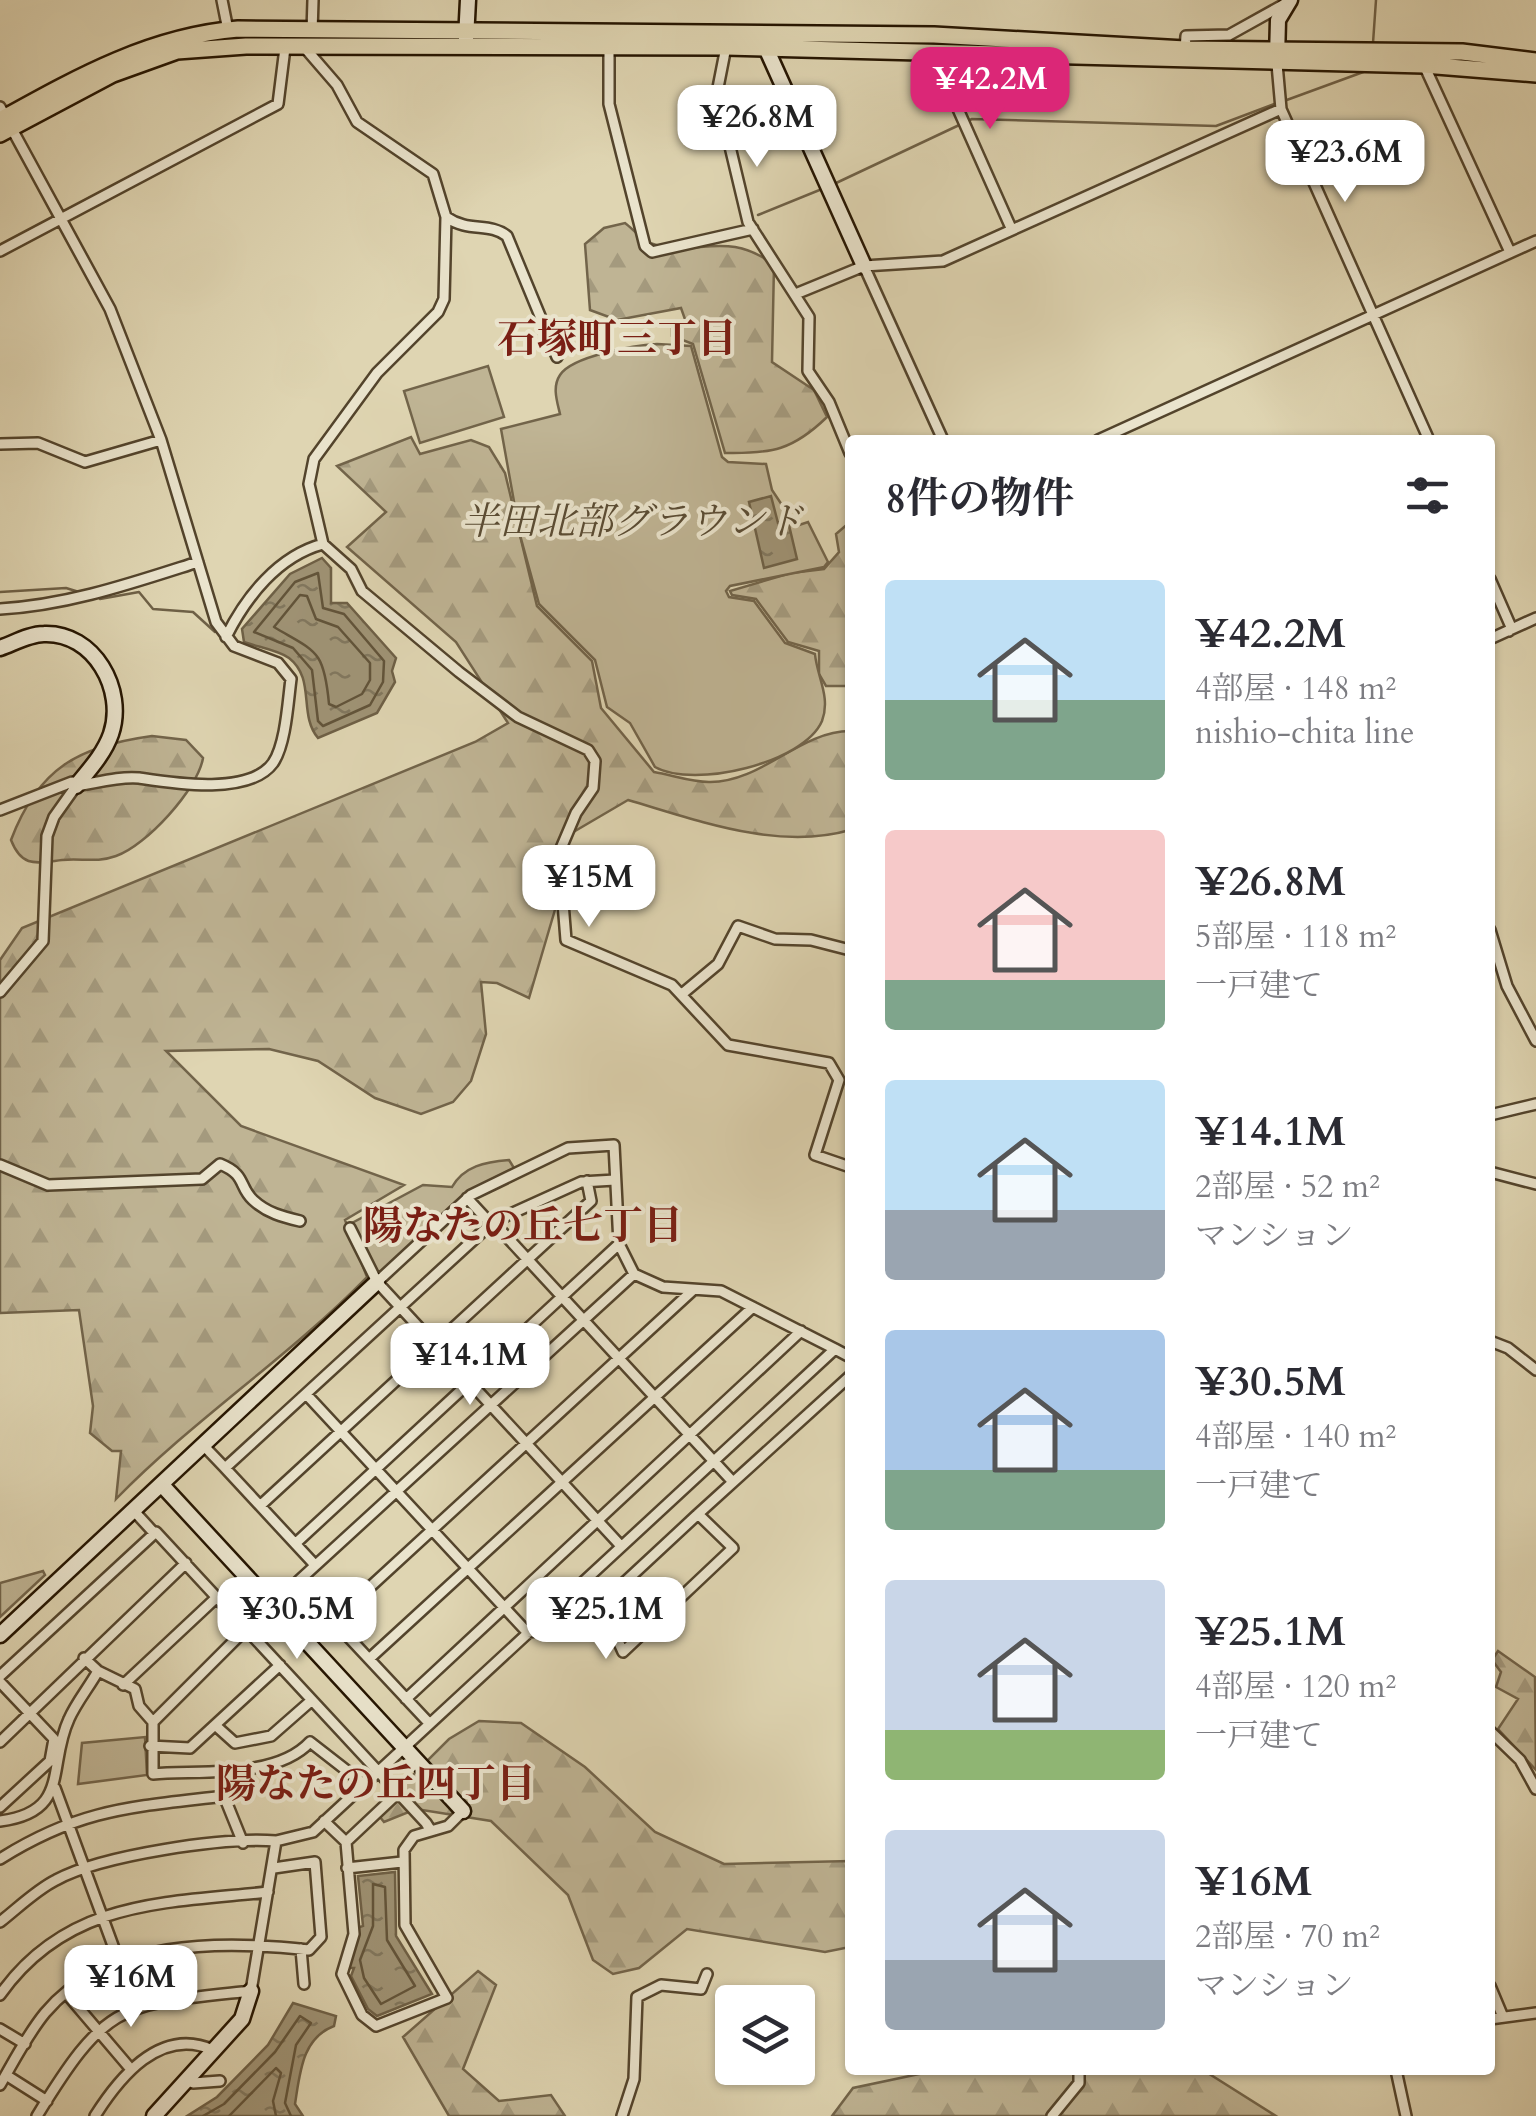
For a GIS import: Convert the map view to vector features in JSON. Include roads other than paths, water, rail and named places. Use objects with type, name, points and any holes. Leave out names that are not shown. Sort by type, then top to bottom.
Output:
[{"type":"main road","points":[[4,121],[109,61],[169,40],[228,30],[466,31],[762,40],[933,52],[1373,58],[1462,52],[1536,61]]},
{"type":"main road","points":[[4,121],[177,51],[726,47],[762,40],[954,36],[1277,57]]},
{"type":"main road","points":[[1373,58],[1536,74]]},
{"type":"street","points":[[222,0],[228,30]]},
{"type":"street","points":[[312,32],[313,0]]},
{"type":"street","points":[[466,48],[468,0]]},
{"type":"street","points":[[1185,49],[1186,36],[1229,36],[1260,22],[1289,0]]},
{"type":"street","points":[[1289,0],[1278,20],[1281,109],[1426,435]]},
{"type":"street","points":[[762,40],[940,435]]},
{"type":"street","points":[[726,47],[713,113],[728,134],[752,229],[798,293],[809,317],[808,371],[829,402],[845,441]]},
{"type":"street","points":[[0,251],[278,104],[286,48]]},
{"type":"street","points":[[305,48],[336,84],[357,122],[433,174],[446,217],[444,299],[438,312],[378,373],[314,458],[309,484],[323,544],[351,569],[362,591],[459,672],[518,716],[588,750],[594,761],[593,788],[576,813],[559,853],[564,936],[570,944],[664,981],[682,994],[713,1033],[728,1044],[829,1063],[839,1080],[815,1155],[845,1165]]},
{"type":"street","points":[[609,48],[608,104],[646,246],[652,252],[752,229]]},
{"type":"street","points":[[933,52],[1011,228]]},
{"type":"street","points":[[1424,65],[1510,252]]},
{"type":"street","points":[[798,293],[864,266],[943,260],[1281,109]]},
{"type":"street","points":[[0,810],[72,782],[76,786],[138,778],[158,785],[227,784],[264,772],[277,754],[291,679],[278,663],[242,652],[216,622],[161,440],[110,310],[4,121]]},
{"type":"street","points":[[446,217],[464,229],[498,229],[508,236],[557,358]]},
{"type":"street","points":[[1109,435],[1536,241]]},
{"type":"street","points":[[0,444],[38,442],[85,462],[161,440]]},
{"type":"street","points":[[226,637],[236,617],[275,570],[323,544]]},
{"type":"street","points":[[0,610],[78,600],[198,562]]},
{"type":"street","points":[[1495,590],[1512,627],[1509,630]]},
{"type":"street","points":[[1495,637],[1536,618]]},
{"type":"street","points":[[0,648],[41,634],[65,636],[97,659],[109,678],[112,730],[104,750],[54,817],[47,836],[43,940],[0,992]]},
{"type":"street","points":[[682,994],[718,964],[738,926],[775,939],[811,940],[845,949]]},
{"type":"street","points":[[1495,946],[1507,986],[1536,1041]]},
{"type":"street","points":[[1495,1114],[1536,1104]]},
{"type":"street","points":[[0,1635],[467,1198],[568,1148],[614,1145],[619,1244],[634,1274],[663,1287],[721,1291],[845,1354]]},
{"type":"street","points":[[0,1165],[48,1185],[202,1179],[220,1164],[244,1179],[250,1198],[274,1214],[300,1221]]},
{"type":"street","points":[[1495,1173],[1536,1184]]},
{"type":"street","points":[[225,1468],[492,1223],[586,1182],[616,1180]]},
{"type":"street","points":[[262,1504],[591,1201],[586,1182]]},
{"type":"street","points":[[467,1198],[734,1482]]},
{"type":"street","points":[[350,1228],[378,1282],[399,1308],[621,1546]]},
{"type":"street","points":[[296,1543],[619,1244]]},
{"type":"street","points":[[364,1784],[310,1742],[300,1754],[267,1765],[153,1774],[153,1722],[246,1629],[634,1274]]},
{"type":"street","points":[[333,1621],[692,1291]]},
{"type":"street","points":[[369,1659],[753,1307]]},
{"type":"street","points":[[406,1698],[801,1332]]},
{"type":"street","points":[[1495,1343],[1536,1370]]},
{"type":"street","points":[[0,1922],[56,1880],[88,1868],[162,1851],[276,1842],[313,1832],[836,1349]]},
{"type":"street","points":[[598,1606],[845,1381]]},
{"type":"street","points":[[306,1394],[527,1632]]},
{"type":"street","points":[[204,1446],[262,1504],[315,1566]]},
{"type":"street","points":[[162,1485],[462,1811],[448,1826],[408,1842],[402,1862],[405,1925],[447,1998],[376,2026],[362,2015],[342,1974],[354,1934],[346,1842],[324,1821]]},
{"type":"street","points":[[134,1511],[431,1831]]},
{"type":"street","points":[[578,1586],[611,1624],[622,1652],[733,1548],[698,1514]]},
{"type":"street","points":[[0,1807],[50,1761],[54,1740],[0,1679],[155,1534]]},
{"type":"street","points":[[0,1742],[186,1563]]},
{"type":"street","points":[[297,1582],[428,1722]]},
{"type":"street","points":[[123,1686],[217,1597]]},
{"type":"street","points":[[527,1632],[611,1624]]},
{"type":"street","points":[[84,1658],[98,1671],[135,1690],[139,1706],[153,1722]]},
{"type":"street","points":[[150,1746],[190,1748],[280,1665]]},
{"type":"street","points":[[98,1671],[67,1722],[55,1788],[88,1868],[119,1962]]},
{"type":"street","points":[[215,1725],[235,1742],[271,1736],[312,1700]]},
{"type":"street","points":[[1495,1736],[1520,1760],[1536,1789]]},
{"type":"street","points":[[0,1820],[26,1818],[55,1788]]},
{"type":"street","points":[[346,1842],[398,1793]]},
{"type":"street","points":[[0,1859],[68,1821],[118,1809],[224,1796],[243,1843]]},
{"type":"street","points":[[154,2116],[190,2081],[246,2012],[276,1842]]},
{"type":"street","points":[[47,2101],[2,2081],[44,2014],[66,1993],[119,1962],[164,1952],[259,1945],[309,1950],[321,1937],[315,1862],[274,1868]]},
{"type":"street","points":[[347,1868],[402,1862]]},
{"type":"street","points":[[0,1995],[39,1952],[66,1932],[102,1917],[129,1907],[268,1892]]},
{"type":"street","points":[[301,1949],[304,1984]]},
{"type":"street","points":[[622,2116],[634,2079],[637,1998],[660,1985],[701,1989],[707,1974]]},
{"type":"street","points":[[37,2116],[97,2031],[113,2017],[142,2005],[251,1990]]},
{"type":"street","points":[[66,1993],[129,2067]]},
{"type":"street","points":[[1495,1998],[1503,2017]]},
{"type":"street","points":[[1495,2018],[1536,2013]]},
{"type":"street","points":[[0,2029],[25,2044]]},
{"type":"street","points":[[94,2116],[129,2067],[174,2048],[212,2050]]},
{"type":"street","points":[[1052,2116],[1079,2084],[1079,2075]]},
{"type":"street","points":[[1397,2075],[1406,2116]]},
{"type":"street","points":[[190,2081],[220,2081]]},
{"type":"street","points":[[190,2081],[200,2097]]},
{"type":"water","points":[[771,496],[778,523],[788,521],[797,559],[764,568],[749,502]]},
{"type":"water","points":[[322,558],[331,568],[331,603],[347,603],[396,658],[392,671],[395,682],[377,713],[318,738],[312,729],[305,686],[297,666],[284,655],[244,642],[242,629],[290,574]]},
{"type":"water","points":[[395,1872],[396,1936],[432,1994],[377,2016],[368,2009],[351,1976],[354,1968],[347,1968],[357,1928],[363,1926],[358,1876]]},
{"type":"water","points":[[293,2003],[336,2016],[334,2026],[315,2039],[304,2058],[295,2104],[303,2116],[187,2116],[217,2097],[268,2045]]},
{"type":"waterway","points":[[1373,43],[1376,0]]},
{"type":"waterway","points":[[1284,101],[1366,71]]},
{"type":"waterway","points":[[834,184],[972,119],[1216,126],[1277,103]]},
{"type":"waterway","points":[[758,215],[822,189]]},
{"type":"waterway","points":[[0,592],[66,588],[79,592]]},
{"type":"waterway","points":[[100,599],[139,592],[153,609],[193,612],[215,632]]},
{"type":"district","name":"石塚町三丁目","points":[[617,339]]},
{"type":"district","name":"陽なたの丘七丁目","points":[[523,1226]]},
{"type":"district","name":"陽なたの丘四丁目","points":[[376,1784]]},
{"type":"park label","name":"半田北部グラウンド","points":[[632,522]]}]
